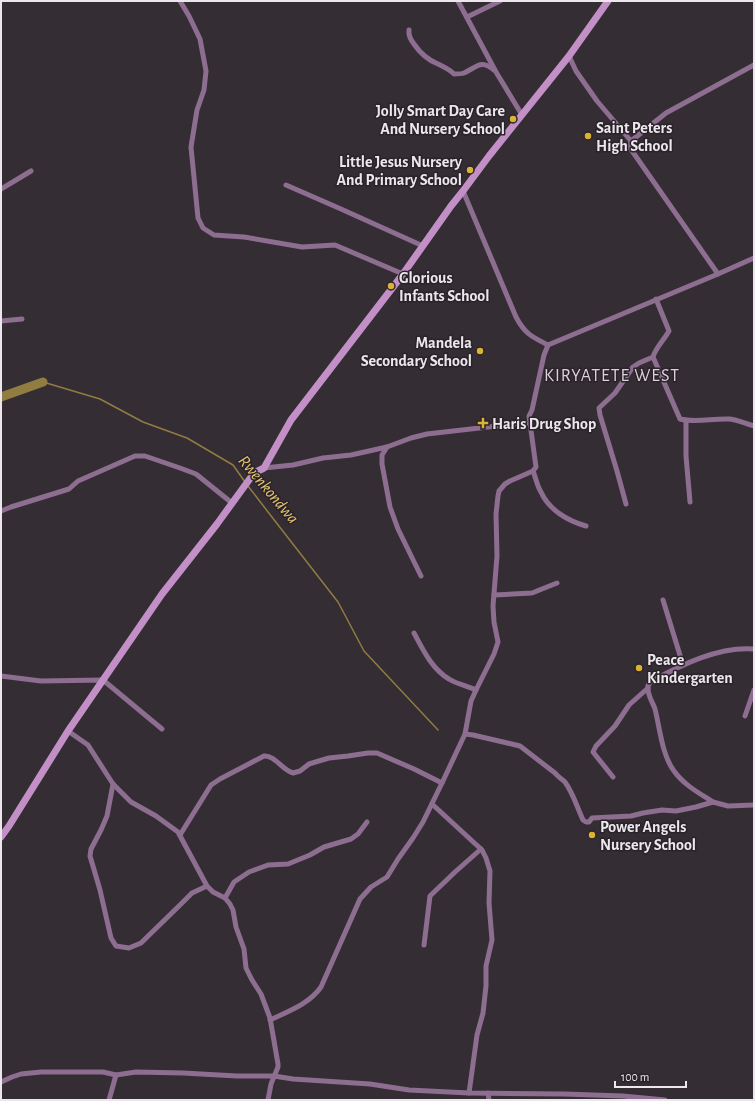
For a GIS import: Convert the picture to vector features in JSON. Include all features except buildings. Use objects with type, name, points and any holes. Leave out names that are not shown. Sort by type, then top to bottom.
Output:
[{"type":"street","points":[[180,1],[200,39],[206,71],[204,90],[197,110],[191,147],[198,218],[203,228],[214,235],[244,237],[302,247],[335,245],[403,274]]},
{"type":"street","points":[[458,1],[496,72],[522,115]]},
{"type":"street","points":[[468,18],[500,1]]},
{"type":"street","points":[[264,468],[291,420],[403,274],[451,206],[464,191],[489,156],[569,56],[608,1]]},
{"type":"street","points":[[409,30],[411,40],[421,53],[430,60],[450,70],[454,74],[462,74],[483,64],[488,65],[496,72]]},
{"type":"street","points":[[569,56],[576,71],[593,95],[631,141]]},
{"type":"street","points":[[718,274],[633,153],[630,148],[631,141],[666,113],[754,65]]},
{"type":"street","points":[[1,189],[31,171]]},
{"type":"street","points":[[286,185],[423,246]]},
{"type":"street","points":[[464,191],[519,322],[527,333],[548,345]]},
{"type":"street","points":[[270,1020],[305,1003],[316,994],[321,987],[360,899],[371,887],[387,877],[413,838],[432,804],[465,734],[471,701],[494,654],[498,642],[493,615],[497,556],[496,514],[498,496],[505,484],[533,471],[536,467],[529,416],[532,410],[544,355],[548,345],[754,258]]},
{"type":"street","points":[[656,299],[669,331],[655,350],[653,357],[680,419],[730,419],[754,426]]},
{"type":"street","points":[[1,320],[22,319]]},
{"type":"street","points":[[626,504],[599,408],[615,393],[633,367],[653,357]]},
{"type":"street","points":[[686,420],[686,456],[690,502]]},
{"type":"street","points":[[1,837],[68,731],[162,594],[217,524],[254,473],[264,468],[351,455],[387,447],[427,434],[530,423]]},
{"type":"street","points":[[387,447],[382,455],[382,464],[390,507],[398,530],[421,576]]},
{"type":"street","points":[[1,511],[69,489],[78,481],[140,455],[192,472],[232,503]]},
{"type":"street","points":[[533,471],[541,493],[549,504],[564,517],[586,526]]},
{"type":"street","points":[[494,594],[532,593],[557,583]]},
{"type":"street","points":[[663,600],[683,665]]},
{"type":"street","points":[[414,633],[427,656],[444,675],[456,682],[476,690]]},
{"type":"street","points":[[613,777],[593,752],[596,746],[614,726],[629,705],[648,688],[649,683],[683,665],[732,650],[754,649]]},
{"type":"street","points":[[1,676],[41,681],[103,680],[162,729]]},
{"type":"street","points":[[648,688],[669,763],[675,772],[695,790],[713,802],[728,806],[754,805]]},
{"type":"street","points":[[745,716],[754,690]]},
{"type":"street","points":[[68,731],[88,745],[113,784],[131,802],[156,816],[180,835],[207,886],[213,892],[225,898],[230,904],[242,944],[248,974],[261,994],[270,1020],[278,1067],[269,1092],[268,1100]]},
{"type":"street","points":[[465,734],[520,746],[527,751],[559,778],[564,780],[586,822],[589,822],[592,818],[631,816],[662,810],[676,811],[713,802]]},
{"type":"street","points":[[180,835],[211,785],[266,755],[271,757],[286,770],[293,773],[300,771],[309,764],[329,758],[372,752],[442,782]]},
{"type":"street","points":[[113,784],[107,816],[91,849],[90,856],[100,890],[111,938],[116,946],[129,948],[141,944],[192,893],[207,886]]},
{"type":"street","points":[[432,804],[481,849],[486,858],[490,871],[489,903],[492,936],[486,966],[486,986],[482,1018],[477,1035],[469,1093]]},
{"type":"street","points":[[225,898],[234,882],[249,872],[268,865],[288,864],[310,855],[324,847],[351,839],[358,834],[367,822]]},
{"type":"street","points":[[424,945],[430,896],[481,849]]},
{"type":"street","points":[[1,1082],[21,1074],[41,1072],[103,1072],[116,1075],[136,1072],[274,1076],[293,1079],[370,1084],[409,1090],[469,1093],[623,1096],[665,1100]]},
{"type":"street","points":[[109,1100],[116,1075]]},
{"type":"street","points":[[488,1093],[488,1100]]},
{"type":"waterway","name":"Rwenkondwa","points":[[43,382],[100,399],[143,422],[187,438],[233,465],[245,482]]},
{"type":"waterway","name":"Rwenkondwa","points":[[1,397],[43,382]]},
{"type":"waterway","name":"Rwenkondwa","points":[[248,486],[338,602],[364,651],[438,730]]},
{"type":"place","name":"Jolly Smart Day Care And Nursery School","points":[[513,119]]},
{"type":"place","name":"Saint Peters High School","points":[[588,136]]},
{"type":"place","name":"Little Jesus Nursery And Primary School","points":[[470,170]]},
{"type":"place","name":"Glorious Infants School","points":[[391,286]]},
{"type":"place","name":"Mandela Secondary School","points":[[480,351]]},
{"type":"place","name":"Haris Drug Shop","points":[[483,423]]},
{"type":"place","name":"Peace Kindergarten","points":[[639,668]]},
{"type":"place","name":"Power Angels Nursery School","points":[[592,835]]},
{"type":"district","name":"KIRYATETE WEST","points":[[612,375]]}]
